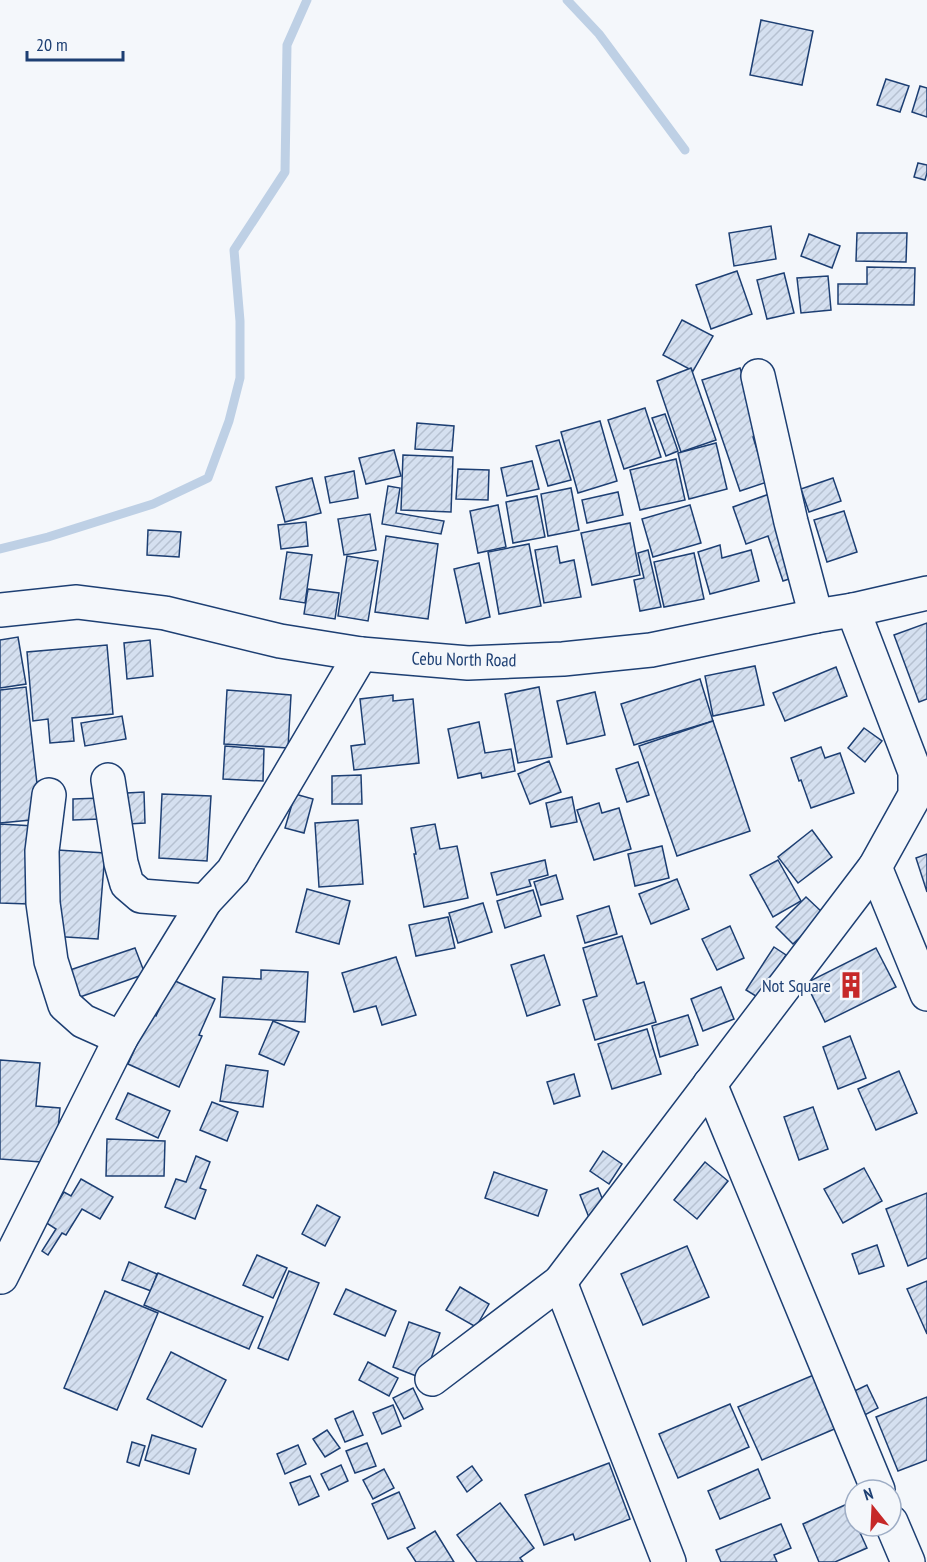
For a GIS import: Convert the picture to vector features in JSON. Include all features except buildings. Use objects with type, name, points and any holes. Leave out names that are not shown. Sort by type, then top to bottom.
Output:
[{"type":"main road","points":[[758,376],[791,522],[816,616]]},
{"type":"main road","name":"Cebu North Road","points":[[0,610],[78,602],[165,613],[280,641],[361,654],[468,663],[563,659],[651,650],[927,593]]},
{"type":"main road","points":[[432,1379],[560,1282],[875,867],[915,795],[915,772],[853,610]]},
{"type":"main road","points":[[1,1277],[121,1038],[205,901],[232,871],[361,654]]},
{"type":"main road","points":[[108,780],[121,863],[127,884],[141,896],[205,901]]},
{"type":"main road","points":[[49,795],[42,851],[43,903],[51,961],[64,1005],[83,1021],[121,1038]]},
{"type":"main road","points":[[875,867],[927,994]]},
{"type":"main road","points":[[710,1084],[873,1478]]},
{"type":"main road","points":[[560,1282],[669,1562]]},
{"type":"main road","points":[[898,1538],[908,1562]]},
{"type":"waterway","points":[[0,549],[48,537],[153,504],[208,478],[229,421],[240,378],[240,321],[234,250],[285,172],[287,45],[307,0]]},
{"type":"waterway","points":[[567,0],[599,34],[685,150]]},
{"type":"place","name":"Not Square","points":[[851,985]]}]
